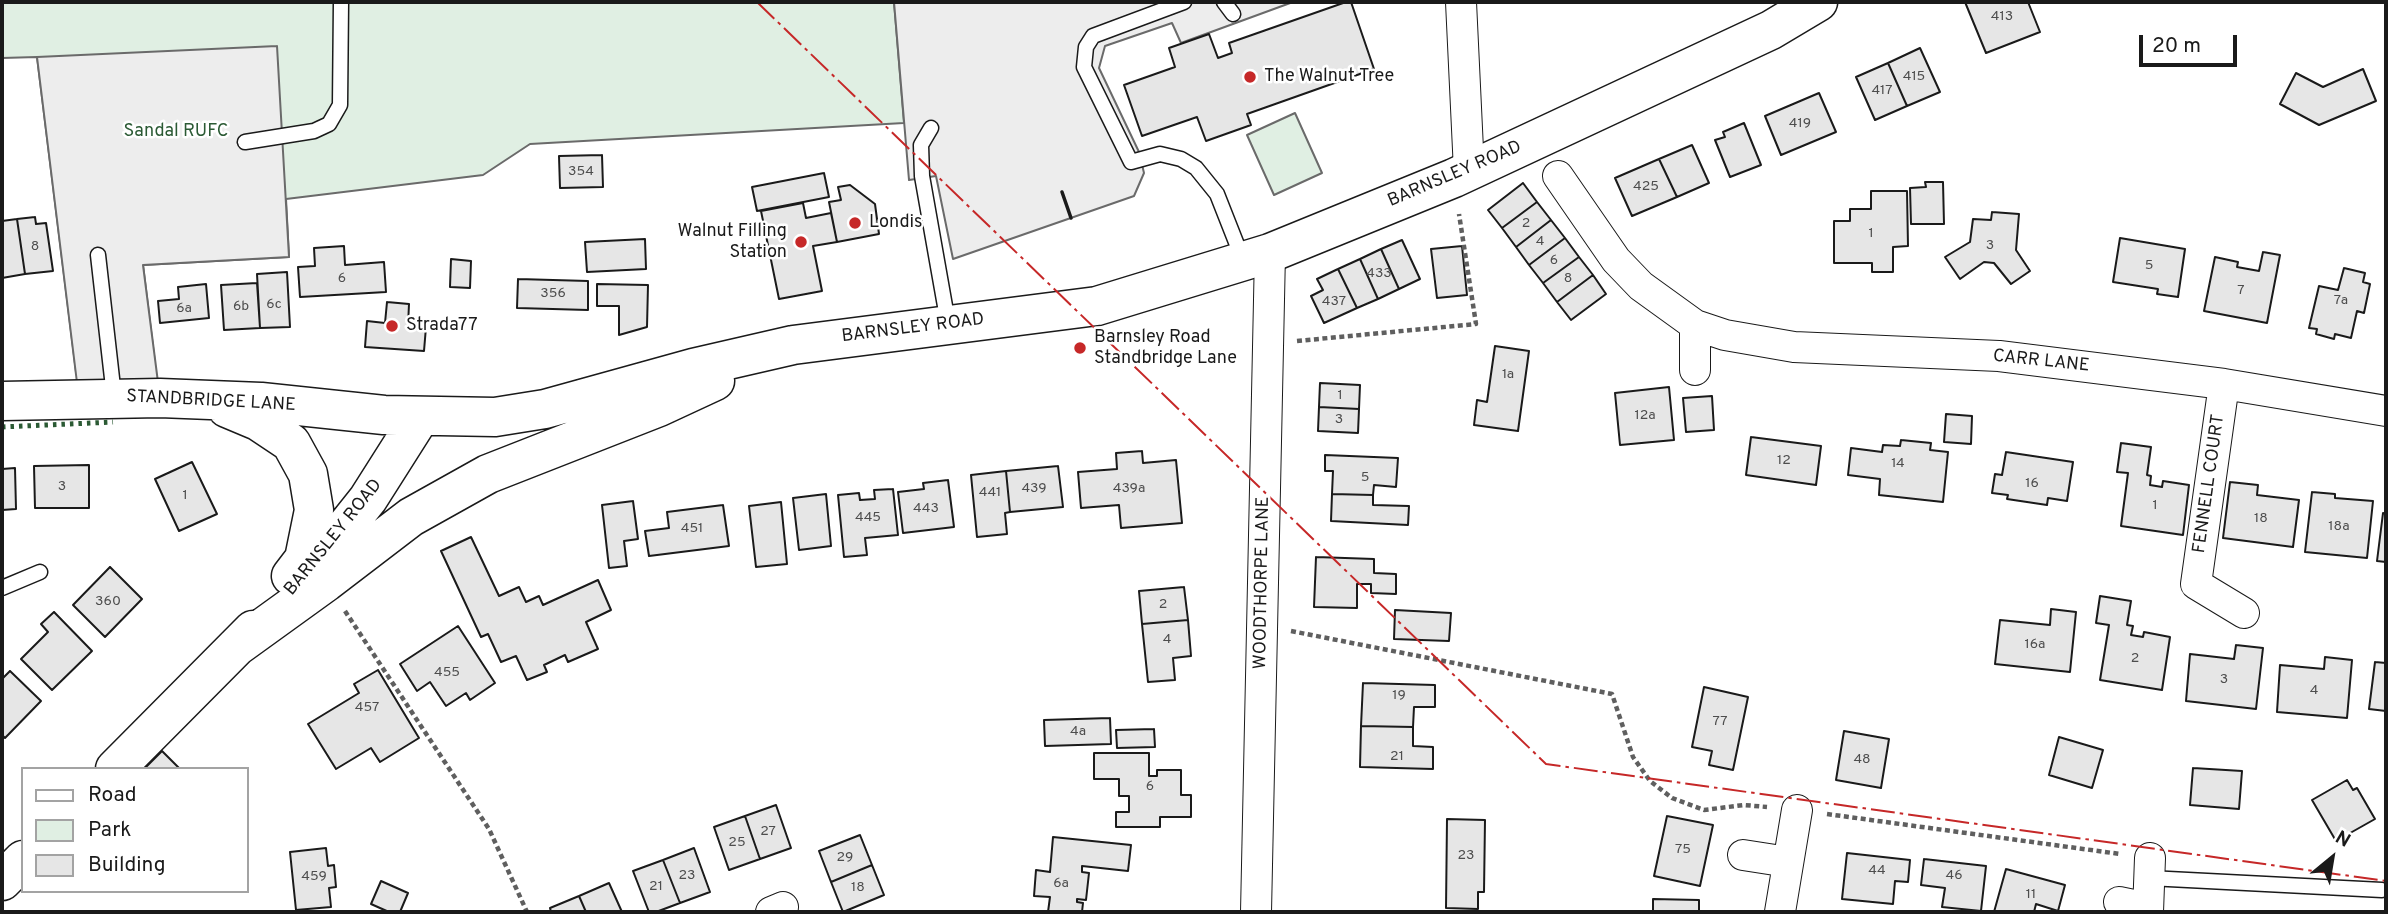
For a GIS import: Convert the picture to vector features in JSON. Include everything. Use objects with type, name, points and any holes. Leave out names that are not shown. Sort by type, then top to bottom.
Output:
[{"type":"main road","name":"BARNSLEY ROAD","points":[[116,767],[312,570],[368,499],[420,417],[495,417],[545,409],[693,368],[793,345],[1097,306],[1257,257],[1462,174],[1771,30],[1818,2]]},
{"type":"main road","points":[[236,647],[411,517],[488,474],[659,407],[793,345]]},
{"type":"main road","name":"STANDBRIDGE LANE","points":[[2,401],[114,398],[210,400],[261,402],[420,417]]},
{"type":"main road","points":[[210,400],[258,421],[291,443],[308,474],[314,510],[304,559],[236,647]]},
{"type":"main road","points":[[2,881],[21,862]]},
{"type":"street","points":[[1461,2],[1462,174]]},
{"type":"street","name":"CARR LANE","points":[[1558,176],[1616,260],[1641,286],[1695,325],[1724,335],[1794,347],[1999,356],[2224,384],[2386,411]]},
{"type":"street","name":"WOODTHORPE LANE","points":[[1256,912],[1268,344],[1257,257]]},
{"type":"street","points":[[1695,325],[1695,370]]},
{"type":"street","name":"FENNELL COURT","points":[[2224,384],[2185,592],[2244,613]]},
{"type":"street","points":[[1780,912],[1797,810]]},
{"type":"street","points":[[1743,855],[1788,862]]},
{"type":"street","points":[[2119,902],[2148,910],[2150,868]]},
{"type":"lane","points":[[245,142],[314,131],[329,124],[340,105],[341,2]]},
{"type":"lane","points":[[1184,2],[1093,36],[1086,47],[1084,67],[1131,162],[1160,154],[1181,159],[1196,168],[1217,194],[1257,257]]},
{"type":"lane","points":[[1224,2],[1233,14]]},
{"type":"lane","points":[[931,128],[921,145],[922,176],[948,324]]},
{"type":"lane","points":[[98,255],[114,398]]},
{"type":"lane","points":[[2,588],[40,572]]},
{"type":"lane","points":[[2150,868],[2382,890]]},
{"type":"path","points":[[1268,344],[1476,324],[1462,174]]},
{"type":"path","points":[[326,582],[489,829],[527,912]]},
{"type":"path","points":[[1263,626],[1612,694],[1633,757],[1650,781],[1672,798],[1704,810],[1744,805],[1925,826],[2150,868]]},
{"type":"green space","name":"Sandal RUFC","points":[[2,2],[894,2],[904,123],[530,144],[483,175],[286,199],[289,257],[143,265],[155,363],[76,372],[37,57],[2,58]]},
{"type":"green space","points":[[1295,113],[1322,173],[1274,195],[1247,135]]},
{"type":"shaded area","points":[[894,2],[1293,2],[1181,43],[1172,23],[1105,46],[1099,68],[1139,152],[1144,173],[1134,196],[953,259],[936,176],[909,180]]},
{"type":"shaded area","points":[[277,46],[289,257],[143,265],[160,398],[79,399],[37,57]]},
{"type":"building","name":"The Walnut Tree","points":[[1351,2],[1374,69],[1247,114],[1251,125],[1206,141],[1197,117],[1142,136],[1124,85],[1175,67],[1169,48],[1209,34],[1218,58],[1232,53],[1229,43]]},
{"type":"building","points":[[1965,2],[2028,2],[2040,32],[1986,53]]},
{"type":"building","points":[[1920,48],[1940,92],[1907,106],[1888,63]]},
{"type":"building","points":[[1888,63],[1907,106],[1875,120],[1856,77]]},
{"type":"building","points":[[2363,69],[2376,101],[2319,125],[2280,104],[2296,73],[2323,87]]},
{"type":"building","points":[[1819,93],[1836,132],[1781,155],[1765,116]]},
{"type":"building","points":[[1744,123],[1761,165],[1730,177],[1715,140],[1725,137],[1723,132]]},
{"type":"building","points":[[1692,145],[1709,183],[1677,197],[1659,159]]},
{"type":"building","points":[[602,155],[603,187],[560,188],[559,156]]},
{"type":"building","points":[[1659,159],[1677,197],[1632,216],[1615,178]]},
{"type":"building","points":[[824,173],[829,197],[757,211],[752,187]]},
{"type":"building","points":[[1925,182],[1943,182],[1944,224],[1911,224],[1910,188],[1926,187]]},
{"type":"building","points":[[1523,183],[1537,202],[1502,228],[1488,210]]},
{"type":"building","name":"Londis","points":[[850,185],[875,204],[879,234],[837,242],[829,202],[841,200],[838,187]]},
{"type":"building","points":[[1871,191],[1907,191],[1908,246],[1893,247],[1893,272],[1872,272],[1872,263],[1834,263],[1834,221],[1850,221],[1850,209],[1871,209]]},
{"type":"building","points":[[1537,202],[1551,220],[1516,247],[1502,228]]},
{"type":"building","points":[[803,203],[806,218],[831,213],[837,242],[813,246],[822,291],[779,299],[761,211]]},
{"type":"building","points":[[1992,212],[2019,214],[2016,250],[2030,271],[2011,284],[1994,263],[1984,262],[1960,279],[1945,257],[1970,242],[1973,219],[1991,220]]},
{"type":"building","points":[[35,217],[36,224],[46,223],[53,271],[25,274],[17,219]]},
{"type":"building","points":[[17,219],[25,274],[2,278],[2,221]]},
{"type":"building","points":[[1551,220],[1565,238],[1529,265],[1516,247]]},
{"type":"building","points":[[1565,238],[1579,257],[1543,283],[1529,265]]},
{"type":"building","points":[[2120,238],[2185,249],[2178,297],[2157,294],[2158,289],[2113,282]]},
{"type":"building","points":[[645,239],[646,269],[587,272],[585,242]]},
{"type":"building","points":[[1402,240],[1420,279],[1399,289],[1381,249]]},
{"type":"building","points":[[344,246],[345,265],[384,262],[386,292],[300,297],[298,267],[315,266],[314,248]]},
{"type":"building","points":[[1462,246],[1467,295],[1437,298],[1431,249]]},
{"type":"building","points":[[1381,249],[1399,289],[1378,299],[1360,259]]},
{"type":"building","points":[[2263,252],[2280,255],[2267,323],[2204,311],[2215,257],[2238,262],[2237,267],[2259,271]]},
{"type":"building","points":[[1579,257],[1593,275],[1557,302],[1543,283]]},
{"type":"building","points":[[451,259],[471,261],[470,288],[450,287]]},
{"type":"building","points":[[1360,259],[1378,299],[1357,308],[1338,269]]},
{"type":"building","points":[[2344,268],[2365,273],[2363,282],[2370,284],[2364,313],[2357,311],[2351,338],[2335,334],[2334,339],[2316,334],[2317,329],[2309,328],[2319,286],[2338,290]]},
{"type":"building","points":[[1338,269],[1357,308],[1324,323],[1311,296],[1323,290],[1317,279]]},
{"type":"building","points":[[287,272],[290,327],[260,328],[257,274]]},
{"type":"building","points":[[1593,275],[1606,294],[1571,320],[1557,302]]},
{"type":"building","points":[[518,279],[588,281],[588,310],[517,308]]},
{"type":"building","points":[[257,283],[260,328],[224,330],[221,285]]},
{"type":"building","points":[[206,284],[209,318],[160,323],[158,301],[179,299],[178,287]]},
{"type":"building","points":[[597,284],[648,285],[647,327],[619,335],[619,306],[597,306]]},
{"type":"building","name":"Strada77","points":[[387,302],[409,304],[408,326],[426,327],[424,351],[365,347],[367,321],[385,323]]},
{"type":"building","points":[[1495,346],[1529,351],[1518,431],[1474,425],[1477,400],[1487,402]]},
{"type":"building","points":[[1320,383],[1360,385],[1359,409],[1319,407]]},
{"type":"building","points":[[1669,387],[1674,440],[1620,445],[1615,393]]},
{"type":"building","points":[[1712,396],[1714,430],[1686,432],[1683,398]]},
{"type":"building","points":[[1319,407],[1359,409],[1358,433],[1318,431]]},
{"type":"building","points":[[1946,414],[1972,416],[1971,444],[1944,442]]},
{"type":"building","points":[[1751,437],[1821,446],[1816,485],[1746,475]]},
{"type":"building","points":[[1901,440],[1931,443],[1930,450],[1948,452],[1943,502],[1879,495],[1880,479],[1848,475],[1851,448],[1882,452],[1883,445],[1900,446]]},
{"type":"building","points":[[2121,443],[2151,447],[2147,475],[2151,476],[2150,485],[2162,487],[2163,481],[2189,485],[2183,535],[2121,526],[2128,473],[2117,472]]},
{"type":"building","points":[[1142,451],[1143,463],[1176,460],[1182,523],[1121,528],[1119,505],[1081,508],[1078,472],[1117,469],[1116,453]]},
{"type":"building","points":[[2006,452],[2073,462],[2067,501],[2048,498],[2047,505],[2007,499],[2008,495],[1992,493],[1995,474],[2002,475]]},
{"type":"building","points":[[1325,455],[1398,458],[1396,487],[1374,485],[1373,495],[1332,494],[1333,471],[1325,471]]},
{"type":"building","points":[[192,462],[217,514],[179,531],[155,479]]},
{"type":"building","points":[[89,465],[89,508],[35,508],[34,466]]},
{"type":"building","points":[[1058,466],[1063,507],[1010,512],[1006,471]]},
{"type":"building","points":[[15,468],[16,509],[2,510],[2,469]]},
{"type":"building","points":[[1006,471],[1010,512],[1005,513],[1007,534],[977,537],[971,475]]},
{"type":"building","points":[[948,480],[954,527],[903,533],[898,492],[924,489],[923,483]]},
{"type":"building","points":[[2230,482],[2258,485],[2257,495],[2299,500],[2293,547],[2223,538]]},
{"type":"building","points":[[893,489],[898,535],[865,538],[867,555],[844,557],[838,495],[859,493],[860,500],[875,499],[874,490]]},
{"type":"building","points":[[2312,492],[2335,494],[2335,498],[2373,501],[2367,558],[2305,552]]},
{"type":"building","points":[[826,494],[831,546],[799,550],[793,498]]},
{"type":"building","points":[[1332,494],[1373,495],[1373,505],[1409,506],[1408,525],[1331,521]]},
{"type":"building","points":[[633,501],[638,539],[624,541],[627,566],[609,568],[602,505]]},
{"type":"building","points":[[781,502],[787,564],[756,567],[749,506]]},
{"type":"building","points":[[723,505],[729,546],[649,556],[645,531],[669,528],[667,512]]},
{"type":"building","points":[[2383,513],[2386,514],[2386,562],[2377,561]]},
{"type":"building","points":[[471,537],[499,596],[519,587],[526,602],[539,596],[543,605],[598,580],[611,610],[586,622],[598,649],[568,662],[565,655],[544,665],[547,672],[527,680],[516,656],[501,662],[488,634],[481,637],[441,551]]},
{"type":"building","points":[[1316,557],[1374,559],[1374,573],[1396,574],[1396,594],[1371,593],[1371,584],[1357,584],[1357,608],[1314,607]]},
{"type":"building","points":[[110,567],[142,599],[105,637],[73,605]]},
{"type":"building","points":[[1184,587],[1188,620],[1142,624],[1139,591]]},
{"type":"building","points":[[2100,596],[2131,601],[2127,625],[2133,626],[2131,635],[2143,637],[2144,632],[2170,637],[2162,690],[2100,680],[2109,625],[2096,623]]},
{"type":"building","points":[[2051,609],[2076,612],[2070,672],[1995,664],[2000,620],[2050,625]]},
{"type":"building","points":[[1395,610],[1451,613],[1449,641],[1394,639]]},
{"type":"building","points":[[54,612],[92,651],[52,690],[21,659],[48,632],[41,624]]},
{"type":"building","points":[[1188,620],[1191,656],[1173,658],[1175,680],[1148,682],[1142,624]]},
{"type":"building","points":[[458,626],[495,683],[470,700],[466,693],[446,706],[430,682],[417,691],[400,664]]},
{"type":"building","points":[[2236,645],[2263,648],[2256,709],[2186,701],[2190,654],[2234,659]]},
{"type":"building","points":[[2325,657],[2352,660],[2347,718],[2277,712],[2280,665],[2324,669]]},
{"type":"building","points":[[2375,662],[2386,663],[2386,711],[2369,709]]},
{"type":"building","points":[[378,670],[419,738],[380,762],[371,748],[336,769],[308,724],[359,693],[354,684]]},
{"type":"building","points":[[10,671],[41,701],[5,738],[2,735],[2,679]]},
{"type":"building","points":[[1363,683],[1435,685],[1435,707],[1414,707],[1413,727],[1361,726]]},
{"type":"building","points":[[1704,687],[1748,697],[1733,770],[1709,765],[1712,751],[1692,747]]},
{"type":"building","points":[[1110,718],[1111,744],[1045,746],[1044,720]]},
{"type":"building","points":[[1361,726],[1413,727],[1413,746],[1433,747],[1433,769],[1360,767]]},
{"type":"building","points":[[1154,729],[1155,747],[1117,748],[1116,730]]},
{"type":"building","points":[[1844,731],[1889,739],[1881,788],[1836,780]]},
{"type":"building","points":[[2059,737],[2103,750],[2092,788],[2049,775]]},
{"type":"building","points":[[162,751],[178,767],[146,767]]},
{"type":"building","points":[[1094,753],[1149,753],[1149,776],[1157,776],[1157,770],[1181,770],[1181,795],[1191,795],[1191,817],[1160,817],[1160,827],[1116,827],[1116,812],[1129,812],[1129,796],[1119,796],[1119,779],[1094,779]]},
{"type":"building","points":[[2193,768],[2242,771],[2239,809],[2190,805]]},
{"type":"building","points":[[2347,780],[2353,790],[2357,788],[2375,819],[2336,841],[2312,800]]},
{"type":"building","points":[[776,805],[791,848],[760,859],[745,816]]},
{"type":"building","points":[[745,816],[760,859],[729,870],[714,827]]},
{"type":"building","points":[[1667,816],[1713,825],[1700,886],[1654,876]]},
{"type":"building","points":[[1447,819],[1485,820],[1484,892],[1478,892],[1478,909],[1446,908]]},
{"type":"building","points":[[860,835],[872,865],[831,882],[819,851]]},
{"type":"building","points":[[1053,837],[1131,845],[1128,871],[1082,866],[1082,872],[1089,873],[1086,900],[1077,899],[1077,902],[1083,903],[1082,912],[1048,912],[1050,897],[1034,896],[1036,870],[1050,872]]},
{"type":"building","points":[[326,848],[328,866],[334,865],[336,887],[329,888],[331,907],[296,910],[290,852]]},
{"type":"building","points":[[694,848],[710,892],[680,903],[663,860]]},
{"type":"building","points":[[1847,853],[1910,860],[1908,882],[1895,881],[1893,904],[1842,899]]},
{"type":"building","points":[[1924,859],[1986,866],[1981,911],[1942,907],[1945,888],[1921,885]]},
{"type":"building","points":[[663,860],[680,903],[649,912],[633,871]]},
{"type":"building","points":[[872,865],[884,895],[843,912],[831,882]]},
{"type":"building","points":[[2006,869],[2065,885],[2058,911],[2036,904],[2034,912],[1994,912]]},
{"type":"building","points":[[381,881],[408,893],[400,912],[389,912],[371,904]]},
{"type":"building","points":[[609,883],[622,912],[586,912],[579,896]]},
{"type":"building","points":[[579,896],[586,912],[551,912],[550,908]]},
{"type":"building","points":[[1653,899],[1699,900],[1699,912],[1653,912]]},
{"type":"hedge","points":[[2,427],[113,422]]},
{"type":"wall","points":[[1062,192],[1071,218]]},
{"type":"power","points":[[757,2],[1546,764],[2386,881]]},
{"type":"place","name":"The Walnut Tree","points":[[1250,77]]},
{"type":"place","name":"Londis","points":[[855,223]]},
{"type":"place","name":"Walnut Filling Station","points":[[801,242]]},
{"type":"place","name":"Strada77","points":[[392,326]]},
{"type":"place","name":"Barnsley Road Standbridge Lane","points":[[1080,348]]}]
